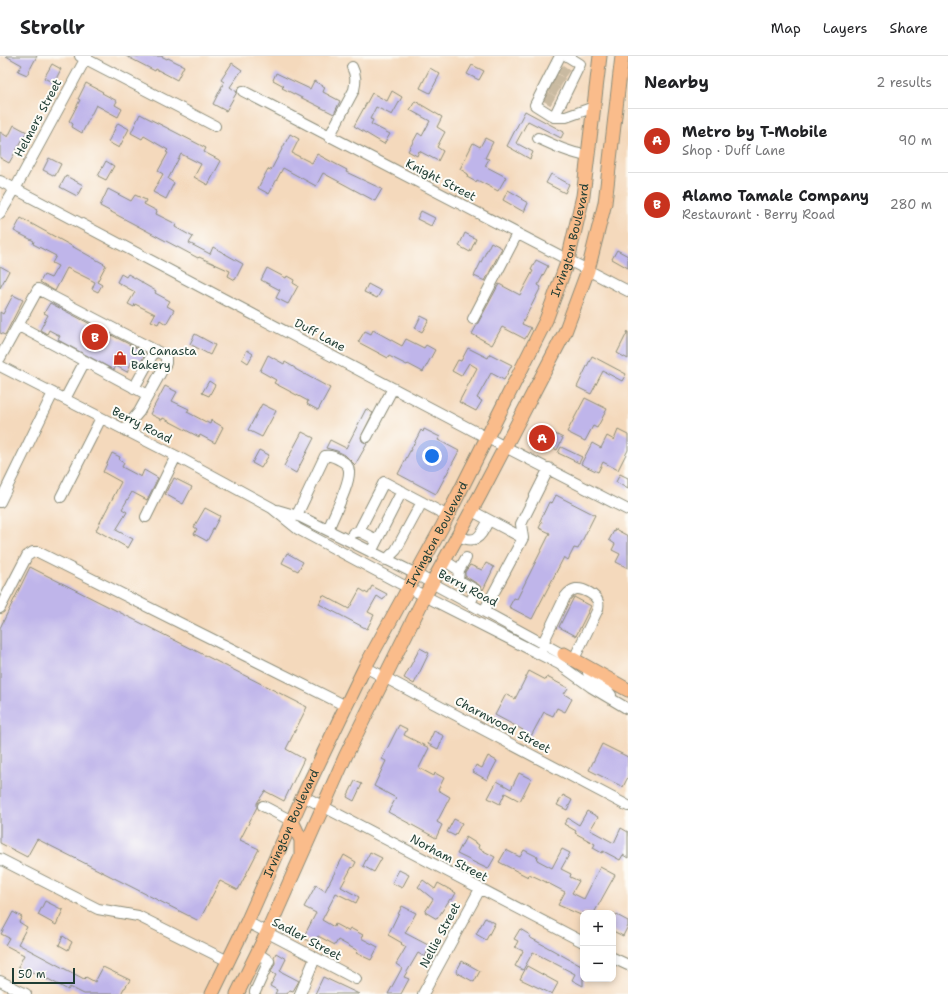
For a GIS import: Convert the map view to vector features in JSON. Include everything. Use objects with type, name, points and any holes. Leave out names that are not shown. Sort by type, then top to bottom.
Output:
[{"type":"main road","name":"Irvington Boulevard","points":[[212,994],[247,922],[303,796],[365,667],[448,516],[546,320],[568,260],[583,196],[600,56]]},
{"type":"main road","name":"Irvington Boulevard","points":[[239,990],[267,933],[346,755],[425,596],[506,447],[564,332],[588,270],[605,203],[622,58]]},
{"type":"main road","points":[[570,658],[628,690]]},
{"type":"main road","points":[[292,822],[301,840],[301,856]]},
{"type":"street","points":[[554,116],[560,56]]},
{"type":"street","points":[[567,56],[580,64],[535,105],[554,116],[566,117],[594,106]]},
{"type":"street","points":[[84,57],[215,126]]},
{"type":"street","name":"Helmers Street","points":[[0,214],[15,189],[84,57]]},
{"type":"street","points":[[329,137],[354,90],[356,82],[355,73],[352,67]]},
{"type":"street","name":"Knight Street","points":[[243,91],[628,291]]},
{"type":"street","points":[[538,138],[571,152],[588,156]]},
{"type":"street","name":"Duff Lane","points":[[0,181],[628,510]]},
{"type":"street","points":[[473,319],[517,234]]},
{"type":"street","points":[[0,365],[38,289],[155,350],[166,356],[166,363],[140,412],[133,419],[126,431]]},
{"type":"street","points":[[19,326],[148,395]]},
{"type":"street","points":[[134,388],[155,350]]},
{"type":"street","points":[[65,399],[85,361]]},
{"type":"street","name":"Berry Road","points":[[0,365],[176,456],[272,508],[298,529],[409,588],[559,664],[591,687],[628,709]]},
{"type":"street","points":[[367,437],[393,388]]},
{"type":"street","points":[[0,502],[53,393]]},
{"type":"street","points":[[61,497],[101,418]]},
{"type":"street","points":[[296,515],[325,456],[328,455],[336,458],[346,463],[349,470],[348,480],[328,530]]},
{"type":"street","points":[[146,517],[176,456]]},
{"type":"street","points":[[484,611],[523,538],[521,524],[549,468]]},
{"type":"street","points":[[349,541],[353,533],[359,530],[384,482],[448,516]]},
{"type":"street","points":[[371,552],[402,491]]},
{"type":"street","points":[[386,560],[396,550],[422,502]]},
{"type":"street","name":"Berry Road","points":[[272,508],[296,515],[328,530],[432,583],[570,658],[598,680],[616,701]]},
{"type":"street","points":[[472,511],[523,538]]},
{"type":"street","points":[[458,536],[466,540],[475,540],[479,537],[488,520]]},
{"type":"street","points":[[359,530],[377,540]]},
{"type":"street","points":[[0,608],[27,556],[33,552],[38,552],[346,706]]},
{"type":"street","points":[[466,558],[459,570],[458,580],[476,590],[470,604]]},
{"type":"street","points":[[444,561],[459,570]]},
{"type":"street","points":[[541,655],[543,643],[565,597],[574,589],[580,589],[594,596],[598,602],[598,609],[570,658]]},
{"type":"street","name":"Charnwood Street","points":[[365,667],[628,806]]},
{"type":"street","name":"Norham Street","points":[[303,796],[323,805],[580,940]]},
{"type":"street","points":[[262,806],[292,822]]},
{"type":"street","points":[[0,859],[98,909],[138,916],[228,962]]},
{"type":"street","name":"Nellie Street","points":[[423,994],[480,889]]},
{"type":"street","name":"Sadler Street","points":[[247,922],[356,980]]},
{"type":"street","points":[[239,990],[257,993],[269,961],[257,953]]},
{"type":"street","points":[[300,994],[315,958]]},
{"type":"street","points":[[616,959],[628,965]]},
{"type":"street","points":[[0,981],[26,994]]},
{"type":"building","points":[[6,56],[37,56],[27,75],[18,71],[22,65]]},
{"type":"building","points":[[126,56],[161,56],[184,66],[177,80],[156,69],[155,71]]},
{"type":"building","points":[[232,63],[242,70],[230,87],[237,92],[226,111],[213,104],[224,82],[221,80]]},
{"type":"building","points":[[52,64],[61,69],[54,83],[44,78]]},
{"type":"building","points":[[472,65],[484,71],[479,80],[467,74]]},
{"type":"building","points":[[430,68],[440,74],[430,93],[420,88]]},
{"type":"building","points":[[276,73],[310,89],[314,81],[325,87],[323,92],[340,101],[334,114],[282,88],[284,86],[273,80]]},
{"type":"building","points":[[86,83],[117,101],[115,105],[122,109],[118,117],[96,105],[82,133],[72,127],[73,124],[69,121],[80,100],[78,99]]},
{"type":"building","points":[[392,91],[402,97],[392,115],[376,107],[370,119],[373,120],[371,124],[390,134],[384,144],[354,126],[372,93],[387,101]]},
{"type":"building","points":[[415,101],[442,117],[437,127],[445,132],[437,147],[443,151],[438,161],[419,151],[417,156],[408,151],[418,133],[422,136],[430,121],[410,110]]},
{"type":"building","points":[[525,111],[564,132],[561,138],[528,121],[516,143],[533,152],[530,159],[507,146]]},
{"type":"building","points":[[140,114],[206,148],[204,152],[221,161],[208,185],[194,177],[201,164],[181,154],[168,179],[174,183],[166,199],[153,192],[163,174],[158,171],[168,153],[166,152],[168,150],[144,136],[142,139],[131,133]]},
{"type":"building","points":[[118,123],[129,129],[119,148],[108,142]]},
{"type":"building","points":[[14,125],[27,132],[9,163],[0,158],[0,132],[8,137]]},
{"type":"building","points":[[290,134],[299,139],[292,153],[312,163],[317,154],[347,170],[346,172],[382,189],[375,201],[323,173],[316,186],[283,168],[269,194],[258,188],[268,169],[271,170]]},
{"type":"building","points":[[485,138],[493,142],[485,158],[489,159],[485,166],[506,177],[498,191],[477,180],[476,182],[467,177],[468,174],[460,169],[473,143],[480,147]]},
{"type":"building","points":[[49,158],[61,164],[55,176],[43,170]]},
{"type":"building","points":[[106,161],[114,166],[106,180],[98,176]]},
{"type":"building","points":[[551,174],[569,184],[565,193],[546,183]]},
{"type":"building","points":[[66,176],[83,185],[77,196],[60,187]]},
{"type":"building","points":[[108,189],[131,201],[135,195],[146,200],[144,204],[157,211],[156,214],[176,224],[175,227],[193,237],[189,243],[210,254],[213,247],[243,264],[235,280],[228,276],[230,271],[199,257],[198,258],[100,206]]},
{"type":"building","points":[[508,190],[528,203],[524,212],[503,200]]},
{"type":"building","points":[[421,211],[435,218],[431,226],[417,219]]},
{"type":"building","points":[[21,218],[106,265],[97,282],[102,285],[98,292],[92,289],[95,282],[67,268],[55,291],[40,282],[44,275],[51,278],[58,266],[52,263],[56,256],[33,244],[34,241],[14,231]]},
{"type":"building","points":[[465,233],[476,239],[470,252],[459,246]]},
{"type":"building","points":[[491,242],[502,248],[485,281],[474,276]]},
{"type":"building","points":[[617,250],[628,256],[628,268],[612,259]]},
{"type":"building","points":[[536,260],[548,266],[538,285],[541,287],[522,324],[531,328],[525,339],[502,327],[492,345],[472,334],[499,284],[520,295],[533,271],[531,270]]},
{"type":"building","points":[[0,266],[9,271],[0,288]]},
{"type":"building","points":[[267,268],[286,278],[287,276],[294,280],[293,283],[298,286],[288,304],[276,298],[280,290],[261,280]]},
{"type":"building","points":[[121,274],[126,277],[128,274],[156,291],[155,293],[170,301],[167,306],[174,310],[166,324],[160,320],[158,324],[151,321],[155,314],[135,304],[134,307],[128,304],[135,292],[117,282]]},
{"type":"building","points":[[368,284],[381,291],[377,298],[364,292]]},
{"type":"building","points":[[13,295],[23,300],[5,335],[0,333],[0,312],[3,314]]},
{"type":"building","points":[[50,303],[146,353],[139,365],[132,361],[127,372],[116,366],[114,370],[58,340],[60,336],[49,330],[47,334],[40,330],[48,315],[44,313]]},
{"type":"building","points":[[421,316],[429,320],[422,332],[415,328]]},
{"type":"building","points":[[373,330],[402,346],[406,339],[424,348],[426,345],[435,350],[423,372],[389,356],[388,358],[358,342],[365,331],[371,334]]},
{"type":"building","points":[[628,331],[628,359],[617,353]]},
{"type":"building","points":[[195,334],[215,345],[210,355],[190,344]]},
{"type":"building","points":[[468,348],[488,358],[490,354],[512,365],[504,380],[491,373],[477,398],[482,401],[476,411],[459,402],[477,368],[469,363],[461,376],[452,371],[458,360],[461,361]]},
{"type":"building","points":[[247,350],[253,354],[248,363],[242,359]]},
{"type":"building","points":[[268,355],[284,364],[285,362],[330,388],[318,410],[307,404],[308,401],[274,383],[276,380],[260,371]]},
{"type":"building","points":[[592,356],[626,374],[622,381],[603,371],[591,394],[577,387]]},
{"type":"building","points":[[209,381],[215,385],[209,396],[202,393]]},
{"type":"building","points":[[165,386],[177,392],[172,401],[189,409],[187,412],[210,424],[211,420],[223,427],[215,443],[200,435],[199,437],[163,418],[162,420],[150,414]]},
{"type":"building","points":[[585,398],[607,409],[597,428],[593,426],[585,441],[567,432]]},
{"type":"building","points":[[262,404],[276,411],[262,437],[248,430]]},
{"type":"building","points":[[366,409],[373,413],[361,437],[362,441],[367,444],[355,465],[345,455],[326,448],[330,440],[346,448]]},
{"type":"building","points":[[538,425],[563,438],[557,450],[532,437]]},
{"type":"building","points":[[424,429],[440,437],[438,440],[459,451],[436,494],[398,474],[421,430],[423,432]]},
{"type":"building","points":[[618,430],[628,435],[628,450],[618,470],[603,462],[598,472],[581,464],[592,443],[601,448],[607,436],[614,440]]},
{"type":"building","points":[[302,432],[314,438],[296,473],[284,466]]},
{"type":"building","points":[[561,447],[582,457],[579,463],[558,453]]},
{"type":"building","points":[[259,450],[269,455],[261,468],[252,463]]},
{"type":"building","points":[[112,453],[120,457],[119,460],[124,463],[122,467],[141,477],[144,470],[158,478],[147,500],[132,492],[122,509],[127,512],[116,530],[133,539],[128,548],[96,530],[121,482],[103,472]]},
{"type":"building","points":[[620,474],[628,478],[628,489],[616,482]]},
{"type":"building","points":[[174,478],[192,487],[183,504],[165,494]]},
{"type":"building","points":[[556,495],[595,515],[578,549],[574,548],[568,560],[564,557],[532,619],[509,607],[514,598],[517,599],[550,533],[539,528],[542,522],[540,521],[549,502],[552,503]]},
{"type":"building","points":[[205,508],[220,516],[207,541],[194,534],[197,529],[194,527]]},
{"type":"building","points":[[615,529],[628,536],[628,568],[616,562],[620,554],[612,550],[615,544],[609,540]]},
{"type":"building","points":[[287,553],[303,562],[298,571],[282,563]]},
{"type":"building","points":[[486,563],[494,567],[483,590],[479,585],[465,576],[465,572],[470,565],[482,570]]},
{"type":"building","points":[[30,567],[307,707],[286,749],[304,759],[284,801],[265,791],[257,803],[257,807],[240,840],[259,849],[238,890],[220,881],[199,921],[37,839],[27,857],[0,843],[0,628]]},
{"type":"building","points":[[372,586],[387,594],[383,600],[377,596],[368,612],[374,615],[367,629],[319,604],[323,595],[349,609],[360,589],[368,594]]},
{"type":"building","points":[[574,597],[591,606],[576,636],[559,627]]},
{"type":"building","points":[[420,648],[429,653],[414,684],[404,678]]},
{"type":"building","points":[[529,671],[546,680],[547,677],[568,688],[564,694],[572,699],[565,712],[557,708],[553,716],[544,712],[530,738],[521,733],[523,730],[495,715],[506,694],[515,699]]},
{"type":"building","points":[[399,725],[407,729],[404,735],[429,748],[419,768],[434,776],[435,773],[444,778],[438,790],[450,797],[437,822],[442,825],[436,838],[388,812],[396,798],[374,786],[386,761],[382,759]]},
{"type":"building","points":[[434,731],[444,736],[438,749],[428,744]]},
{"type":"building","points":[[602,744],[628,757],[628,777],[623,787],[589,770]]},
{"type":"building","points":[[488,756],[497,761],[487,780],[473,772],[476,765],[482,768]]},
{"type":"building","points":[[519,773],[531,779],[520,801],[505,793],[500,804],[488,798],[497,781],[511,789]]},
{"type":"building","points":[[355,781],[362,784],[354,801],[347,797]]},
{"type":"building","points":[[563,795],[572,800],[567,810],[557,805]]},
{"type":"building","points":[[587,811],[598,817],[590,830],[614,843],[621,828],[628,832],[628,858],[623,855],[620,860],[603,851],[602,853],[593,848],[595,844],[575,833],[576,831],[564,824],[568,818],[579,825]]},
{"type":"building","points":[[454,819],[462,823],[455,836],[447,832]]},
{"type":"building","points":[[466,837],[479,845],[478,848],[495,857],[488,869],[457,854]]},
{"type":"building","points":[[562,849],[570,853],[561,869],[571,874],[570,877],[579,881],[572,893],[584,899],[600,867],[615,875],[596,910],[580,910],[580,915],[558,905],[565,892],[529,874],[528,877],[499,862],[506,850],[520,857],[524,850],[538,857],[537,860],[552,868]]},
{"type":"building","points":[[370,852],[382,858],[374,872],[363,866]]},
{"type":"building","points":[[344,855],[356,862],[341,887],[359,897],[356,903],[336,893],[322,920],[334,927],[335,924],[348,931],[350,928],[363,935],[361,938],[378,947],[371,960],[356,953],[358,951],[338,940],[335,945],[318,936],[314,944],[303,938],[316,913],[304,907],[316,885],[325,891]]},
{"type":"building","points":[[399,870],[409,875],[402,888],[392,883]]},
{"type":"building","points":[[423,880],[435,889],[438,883],[456,893],[452,900],[450,899],[437,919],[425,912],[433,899],[418,887]]},
{"type":"building","points":[[45,901],[63,910],[56,925],[38,915]]},
{"type":"building","points":[[402,906],[416,913],[405,933],[430,946],[425,957],[418,953],[404,977],[409,979],[401,994],[388,994],[402,968],[396,964],[406,947],[388,935]]},
{"type":"building","points":[[13,912],[22,917],[19,922],[27,927],[18,944],[84,979],[86,977],[95,982],[103,967],[130,980],[121,994],[84,994],[70,987],[68,990],[48,979],[30,971],[29,973],[18,967],[24,955],[5,945],[9,938],[1,934]]},
{"type":"building","points":[[616,915],[628,921],[628,926],[623,936],[616,932]]},
{"type":"building","points":[[485,918],[495,923],[486,940],[476,934]]},
{"type":"building","points":[[520,929],[530,935],[529,937],[580,965],[580,982],[583,982],[583,986],[572,980],[575,974],[533,952],[523,970],[515,966],[523,951],[515,947],[518,941],[514,939]]},
{"type":"building","points":[[63,936],[72,942],[68,950],[59,945]]},
{"type":"building","points":[[276,953],[286,959],[280,971],[299,981],[293,991],[290,990],[287,994],[275,994],[277,990],[270,986],[276,975],[271,972],[275,963],[274,957]]},
{"type":"building","points":[[462,961],[480,971],[474,982],[456,972]]},
{"type":"building","points":[[527,966],[558,983],[552,994],[520,979]]},
{"type":"building","points":[[323,977],[359,994],[315,994]]},
{"type":"tunnel","points":[[560,69],[567,74]]},
{"type":"tunnel","points":[[554,78],[563,83]]},
{"type":"tunnel","points":[[550,87],[558,92]]},
{"type":"tunnel","points":[[545,96],[553,101]]},
{"type":"place","name":"Alamo Tamale Company","points":[[95,337]]},
{"type":"place","name":"La Canasta Bakery","points":[[120,358]]},
{"type":"place","name":"Metro by T-Mobile","points":[[542,438]]}]
